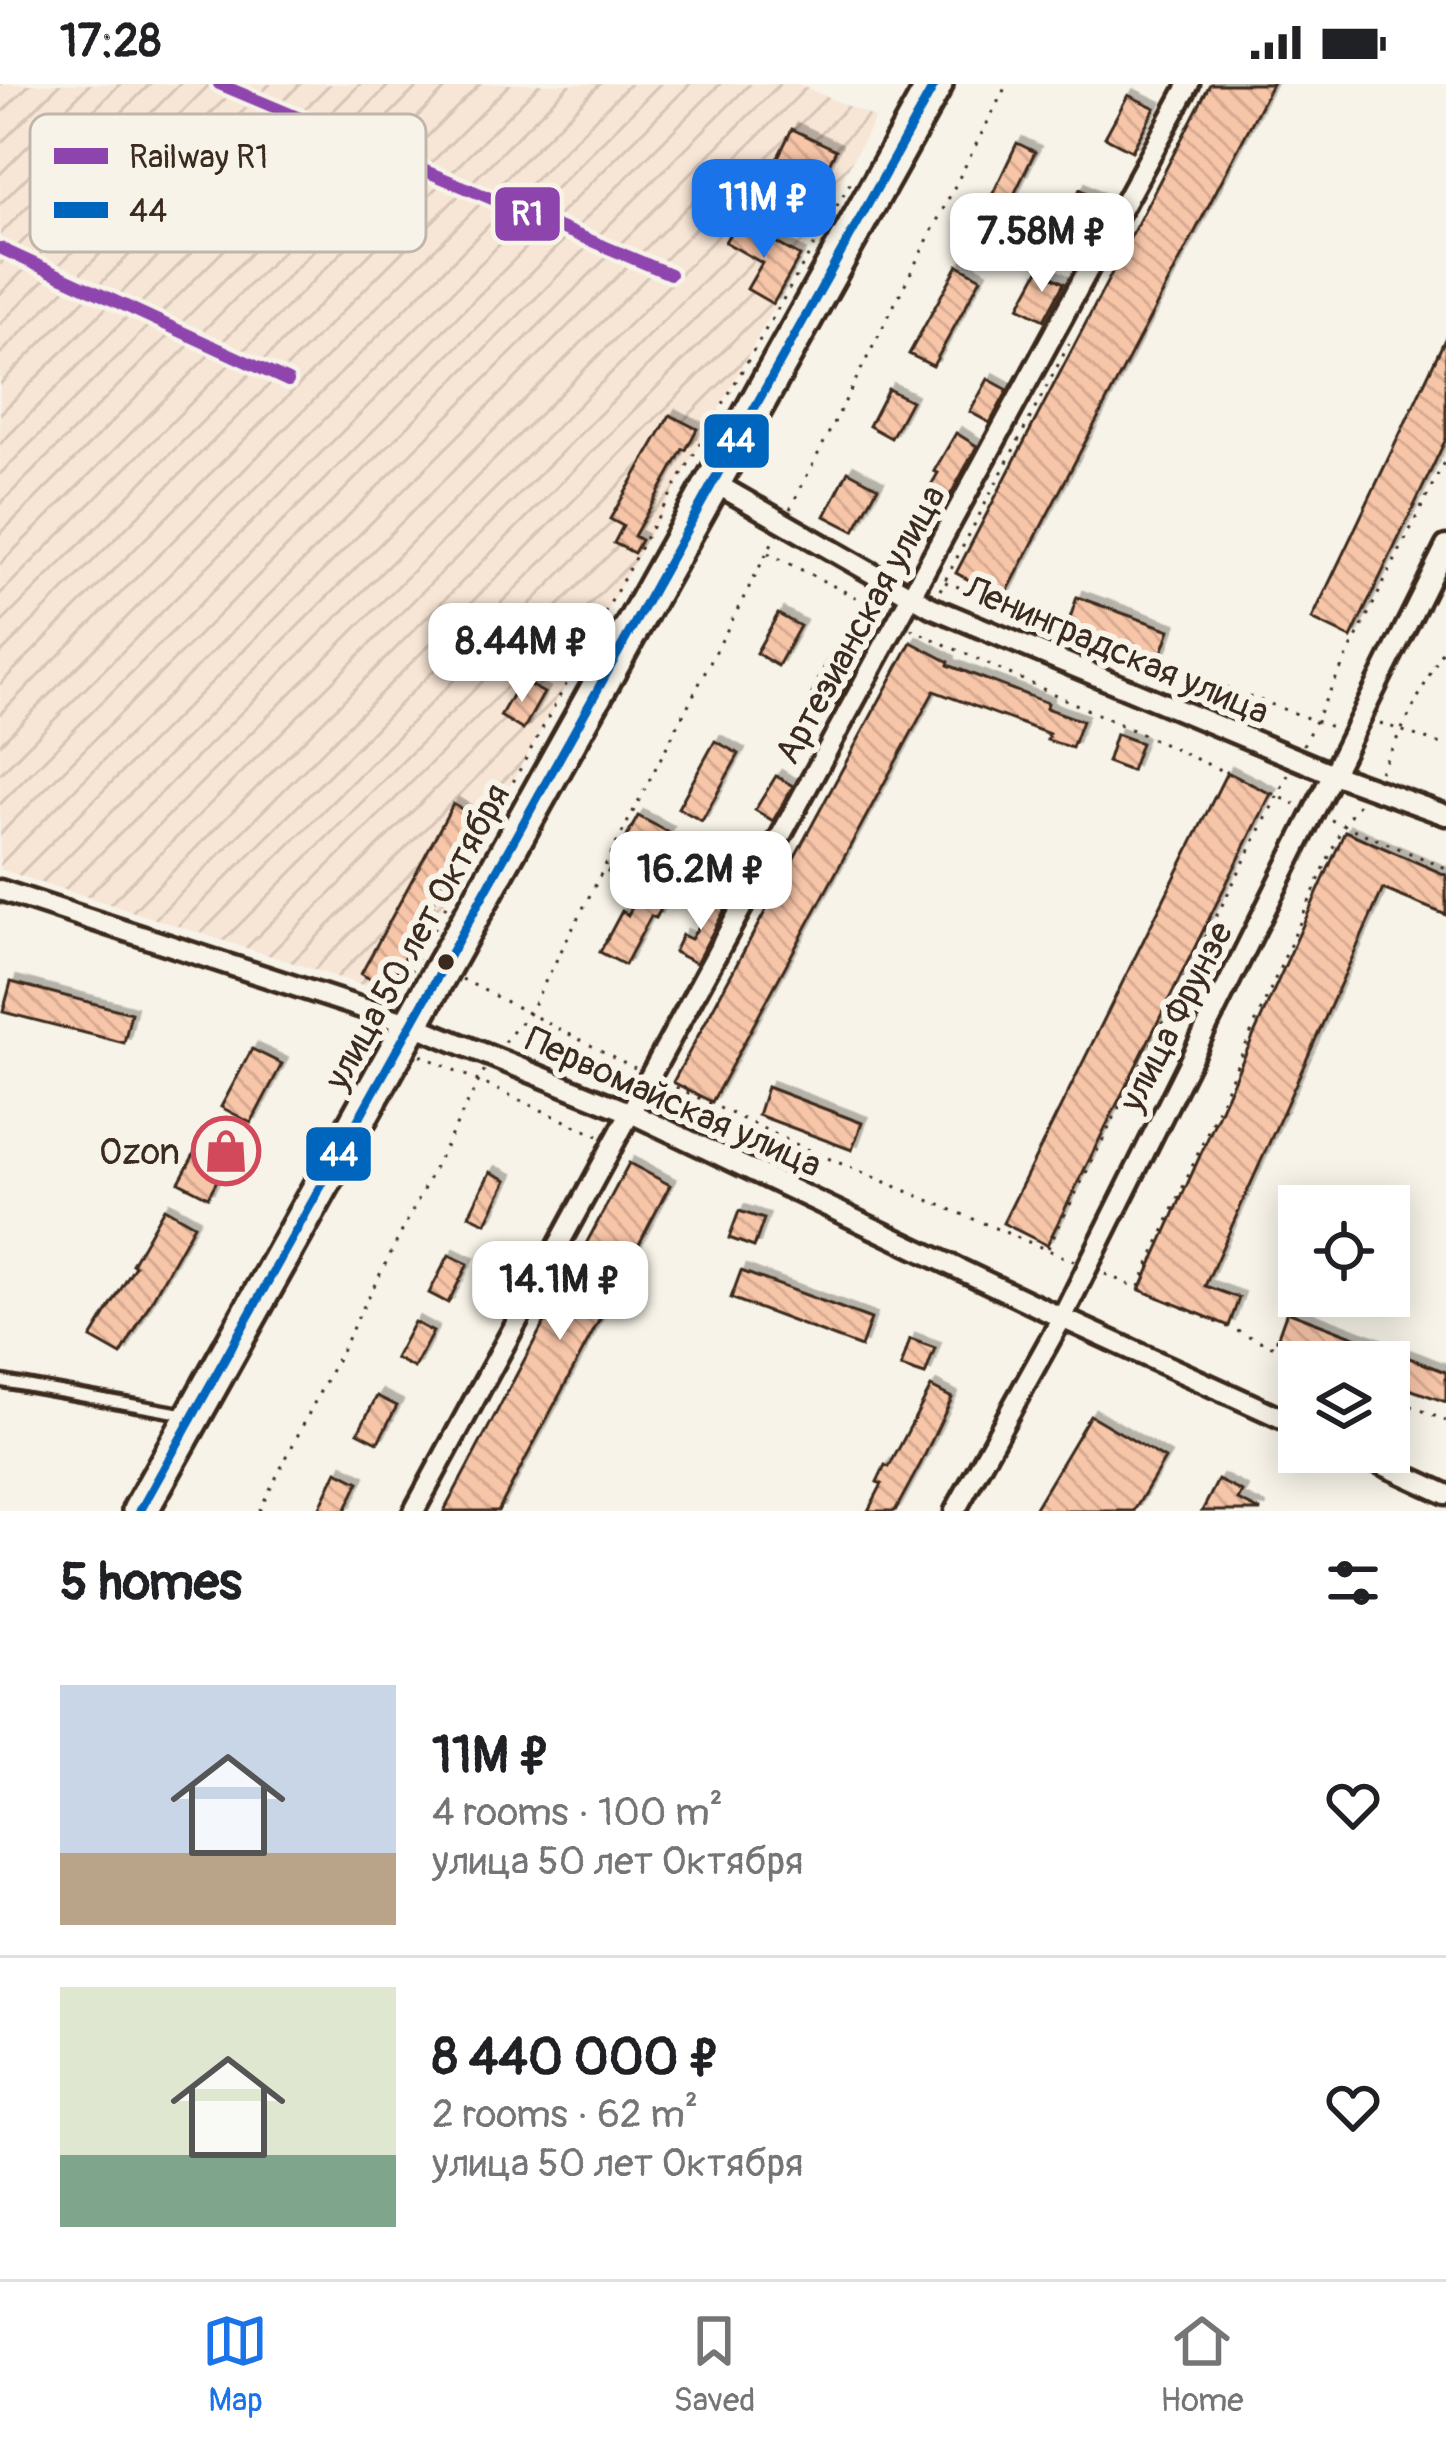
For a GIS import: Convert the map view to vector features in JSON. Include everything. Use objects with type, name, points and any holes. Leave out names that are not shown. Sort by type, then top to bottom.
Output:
[{"type":"highway","name":"улица 50 лет Октября","points":[[140,1511],[430,963],[713,482],[935,84]]},
{"type":"street","name":"Артезианская улица","points":[[414,1511],[1189,84]]},
{"type":"street","name":"Ленинградская улица","points":[[713,482],[931,607],[1333,774],[1446,814]]},
{"type":"street","name":"улица Фрунзе","points":[[955,1511],[1062,1318],[1446,546]]},
{"type":"street","name":"Первомайская улица","points":[[0,890],[391,1034],[491,1056],[629,1112],[1278,1416]]},
{"type":"street","points":[[1400,1473],[1446,1494]]},
{"type":"lane","points":[[0,1382],[193,1416]]},
{"type":"path","points":[[259,1511],[491,1056],[529,1013],[1007,84]]},
{"type":"path","points":[[612,1143],[391,1034],[644,541],[859,167]]},
{"type":"path","points":[[1075,333],[918,635],[1446,868]]},
{"type":"path","points":[[1047,1250],[1446,458]]},
{"type":"path","points":[[767,552],[887,613]]},
{"type":"path","points":[[944,582],[1352,736]]},
{"type":"path","points":[[1138,1288],[1343,825],[1370,787],[1446,643]]},
{"type":"path","points":[[1361,716],[1446,746]]},
{"type":"path","points":[[430,963],[650,1076],[806,1149],[1278,1348]]},
{"type":"path","points":[[1410,1405],[1446,1420]]},
{"type":"shaded area","points":[[0,84],[797,84],[875,118],[395,992],[0,869]]},
{"type":"building","points":[[1210,84],[1272,84],[1004,598],[956,573]]},
{"type":"building","points":[[1128,95],[1155,108],[1132,151],[1105,137]]},
{"type":"building","points":[[792,129],[836,150],[826,170],[810,162],[795,191],[809,197],[800,215],[759,195]]},
{"type":"building","points":[[1017,143],[1035,152],[995,239],[973,227]]},
{"type":"building","points":[[1080,189],[1107,204],[1083,246],[1057,233]]},
{"type":"building","points":[[737,221],[800,256],[773,304],[747,289],[762,263],[725,242]]},
{"type":"building","points":[[958,265],[981,278],[933,366],[909,354]]},
{"type":"building","points":[[1039,270],[1064,283],[1044,320],[1019,307]]},
{"type":"building","points":[[1446,337],[1446,439],[1351,638],[1312,619]]},
{"type":"building","points":[[988,379],[1008,390],[990,423],[970,412]]},
{"type":"building","points":[[888,389],[911,401],[891,438],[869,426]]},
{"type":"building","points":[[670,415],[697,429],[634,536],[641,540],[634,553],[614,543],[623,526],[610,519]]},
{"type":"building","points":[[956,433],[977,446],[927,538],[907,527]]},
{"type":"building","points":[[848,471],[878,487],[854,531],[825,516]]},
{"type":"building","points":[[1077,597],[1170,630],[1160,658],[1068,624]]},
{"type":"building","points":[[517,613],[582,650],[567,675],[503,638]]},
{"type":"building","points":[[778,614],[800,626],[778,666],[756,653]]},
{"type":"building","points":[[911,642],[948,665],[1082,721],[1072,748],[1047,740],[1049,734],[934,691],[712,1102],[673,1082]]},
{"type":"building","points":[[828,660],[854,672],[836,705],[812,694]]},
{"type":"building","points":[[521,680],[544,693],[523,730],[500,716]]},
{"type":"building","points":[[1116,734],[1141,743],[1131,771],[1107,762]]},
{"type":"building","points":[[715,741],[739,754],[702,821],[678,808]]},
{"type":"building","points":[[1227,772],[1271,794],[1047,1245],[1003,1223]]},
{"type":"building","points":[[776,776],[793,786],[773,821],[755,810]]},
{"type":"building","points":[[453,804],[477,818],[388,988],[361,974]]},
{"type":"building","points":[[638,816],[668,832],[652,863],[678,877],[625,965],[600,952],[622,911],[628,915],[641,889],[608,872]]},
{"type":"building","points":[[1345,831],[1446,875],[1446,915],[1383,889],[1205,1286],[1239,1298],[1229,1326],[1140,1290]]},
{"type":"building","points":[[716,898],[728,904],[696,963],[674,952],[682,935],[691,939]]},
{"type":"building","points":[[11,982],[131,1013],[124,1043],[3,1012]]},
{"type":"building","points":[[252,1049],[282,1064],[251,1123],[221,1107]]},
{"type":"building","points":[[767,1087],[862,1123],[852,1150],[758,1115]]},
{"type":"building","points":[[208,1128],[237,1144],[208,1197],[179,1182]]},
{"type":"building","points":[[629,1163],[670,1185],[498,1511],[444,1511]]},
{"type":"building","points":[[490,1172],[507,1180],[486,1223],[469,1215]]},
{"type":"building","points":[[164,1208],[194,1225],[121,1355],[91,1338]]},
{"type":"building","points":[[739,1211],[764,1219],[754,1247],[729,1238]]},
{"type":"building","points":[[449,1255],[468,1264],[448,1303],[429,1293]]},
{"type":"building","points":[[741,1271],[871,1319],[861,1347],[731,1298]]},
{"type":"building","points":[[1285,1317],[1303,1317],[1365,1341],[1282,1341],[1277,1339]]},
{"type":"building","points":[[414,1322],[433,1332],[414,1368],[395,1358]]},
{"type":"building","points":[[910,1339],[935,1348],[925,1375],[901,1367]]},
{"type":"building","points":[[1410,1358],[1446,1372],[1446,1402],[1410,1389]]},
{"type":"building","points":[[931,1387],[952,1398],[921,1463],[895,1511],[868,1511],[882,1484],[877,1482],[885,1465],[889,1467]]},
{"type":"building","points":[[377,1396],[397,1406],[378,1442],[358,1432]]},
{"type":"building","points":[[1090,1415],[1165,1459],[1134,1511],[1033,1511]]},
{"type":"building","points":[[337,1471],[359,1482],[345,1511],[318,1511]]},
{"type":"building","points":[[1218,1480],[1242,1492],[1238,1500],[1261,1511],[1202,1511]]},
{"type":"rail line","name":"R1","points":[[219,84],[290,114]]},
{"type":"rail line","name":"R1","points":[[426,171],[670,274]]},
{"type":"rail line","name":"R1","points":[[0,248],[288,381]]},
{"type":"transit line","name":"44","points":[[140,1511],[935,84]]},
{"type":"place","name":"Ozon","points":[[226,1151]]}]
